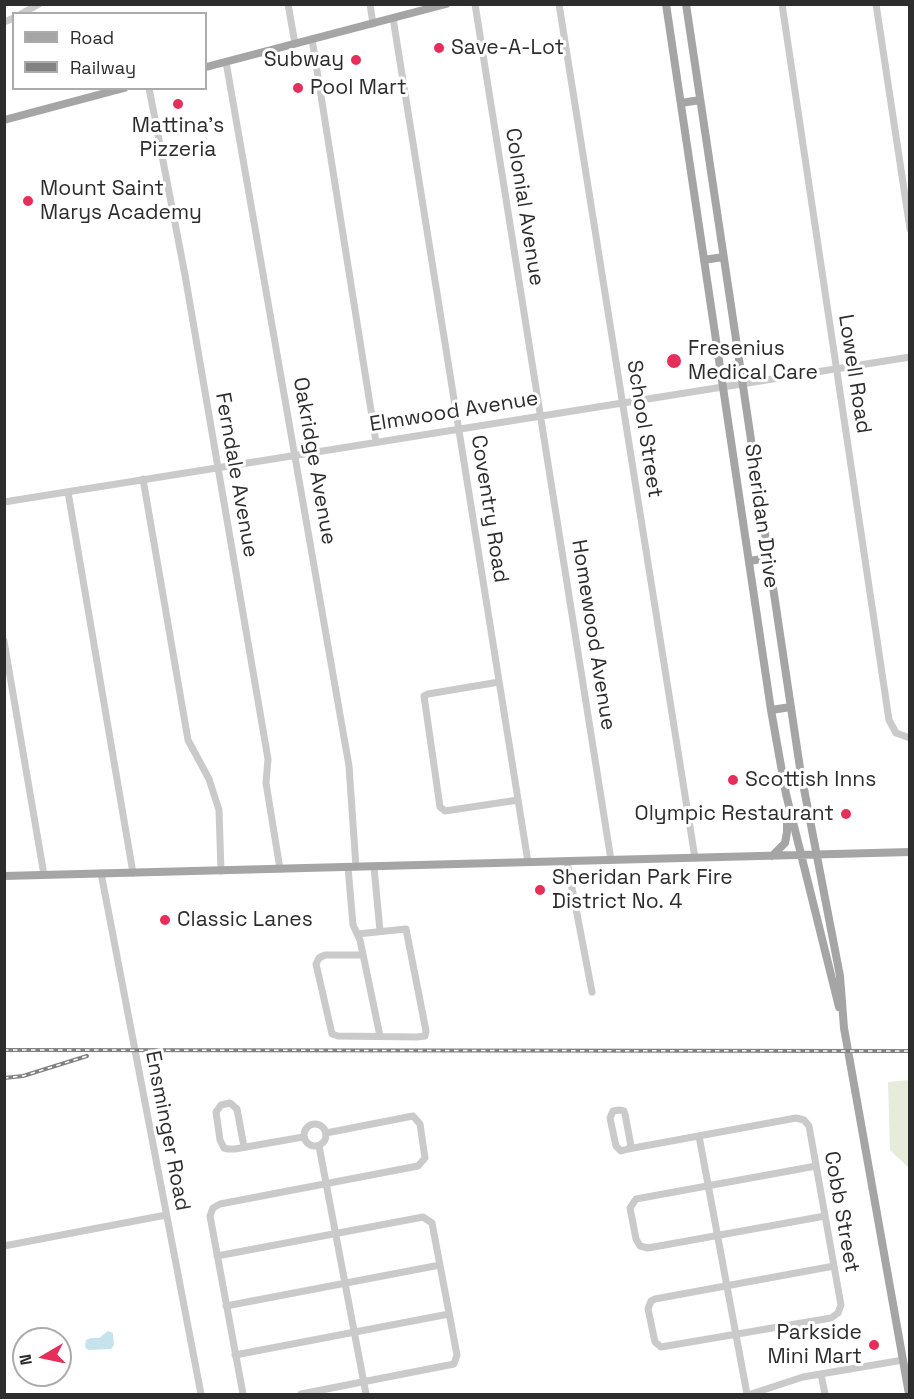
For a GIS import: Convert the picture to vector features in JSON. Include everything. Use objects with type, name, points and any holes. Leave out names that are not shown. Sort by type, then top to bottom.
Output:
[{"type":"main road","points":[[207,67],[446,4]]},
{"type":"main road","name":"Sheridan Drive","points":[[666,4],[771,710],[786,794],[825,960],[844,1028],[909,1395]]},
{"type":"main road","name":"Sheridan Drive","points":[[686,4],[791,707],[840,976],[844,1028]]},
{"type":"main road","points":[[4,120],[116,90]]},
{"type":"main road","points":[[681,104],[700,100]]},
{"type":"main road","points":[[704,260],[723,257]]},
{"type":"main road","points":[[749,561],[768,558]]},
{"type":"main road","points":[[771,710],[791,707]]},
{"type":"main road","points":[[772,856],[785,843],[787,837],[786,794]]},
{"type":"main road","points":[[4,876],[909,852]]},
{"type":"street","points":[[25,12],[39,4]]},
{"type":"street","points":[[288,4],[295,44]]},
{"type":"street","points":[[369,4],[373,24]]},
{"type":"street","name":"Colonial Avenue","points":[[475,4],[541,415]]},
{"type":"street","name":"School Street","points":[[559,4],[695,858]]},
{"type":"street","name":"Lowell Road","points":[[782,4],[890,720],[896,733],[909,738]]},
{"type":"street","points":[[876,4],[909,229]]},
{"type":"street","name":"Coventry Road","points":[[393,18],[528,862]]},
{"type":"street","points":[[312,39],[376,442]]},
{"type":"street","name":"Oakridge Avenue","points":[[226,62],[349,766],[353,925],[363,955],[380,1036]]},
{"type":"street","name":"Ferndale Avenue","points":[[149,90],[185,275],[268,759],[266,783],[280,869]]},
{"type":"street","name":"Elmwood Avenue","points":[[4,502],[909,357]]},
{"type":"street","name":"Homewood Avenue","points":[[541,415],[611,860]]},
{"type":"street","points":[[143,479],[188,740],[209,779],[219,810],[221,870]]},
{"type":"street","points":[[68,492],[133,873]]},
{"type":"street","points":[[4,641],[44,875]]},
{"type":"street","points":[[500,682],[424,696],[431,753],[441,810],[518,800]]},
{"type":"street","points":[[567,862],[592,992]]},
{"type":"street","points":[[374,867],[380,931]]},
{"type":"street","name":"Ensminger Road","points":[[101,873],[201,1395]]},
{"type":"street","points":[[357,934],[406,928],[426,1031],[422,1037],[332,1034],[316,964],[322,957],[363,955]]},
{"type":"street","points":[[244,1147],[237,1109],[230,1103],[221,1104],[216,1113],[220,1140],[228,1149],[244,1147],[303,1137]]},
{"type":"street","points":[[628,1149],[631,1146],[625,1114],[621,1110],[615,1110],[610,1118],[616,1146],[619,1150],[628,1149],[699,1136],[749,1395],[784,1382],[903,1360]]},
{"type":"street","points":[[243,1395],[210,1216],[216,1205],[418,1166],[423,1162],[426,1154],[420,1124],[413,1116],[326,1133]]},
{"type":"street","name":"Cobb Street","points":[[699,1136],[801,1119],[809,1126],[841,1305],[835,1316],[736,1335]]},
{"type":"street","points":[[313,1123],[322,1125],[326,1133],[325,1141],[318,1146],[306,1143],[303,1137],[305,1128],[313,1123]]},
{"type":"street","points":[[318,1146],[366,1395]]},
{"type":"street","points":[[816,1166],[636,1199],[630,1208],[636,1239],[640,1246],[648,1248],[825,1216]]},
{"type":"street","points":[[4,1246],[166,1215]]},
{"type":"street","points":[[217,1256],[426,1218],[432,1223],[457,1354],[454,1364],[301,1395]]},
{"type":"street","points":[[226,1306],[440,1265]]},
{"type":"street","points":[[736,1335],[661,1347],[654,1339],[648,1309],[651,1301],[656,1298],[834,1266]]},
{"type":"street","points":[[235,1355],[449,1314]]},
{"type":"street","points":[[821,1374],[825,1395]]},
{"type":"green space","points":[[910,1080],[909,1168],[890,1150],[888,1082]]},
{"type":"water","points":[[108,1331],[113,1333],[114,1345],[111,1349],[88,1350],[85,1347],[86,1340],[99,1338]]},
{"type":"railway","points":[[4,1050],[910,1051]]},
{"type":"railway","points":[[4,1078],[23,1076],[87,1056]]},
{"type":"place","name":"Save-A-Lot","points":[[439,48]]},
{"type":"place","name":"Subway","points":[[356,60]]},
{"type":"place","name":"Pool Mart","points":[[298,88]]},
{"type":"place","name":"Mattina's Pizzeria","points":[[178,104]]},
{"type":"place","name":"Mount Saint Marys Academy","points":[[28,201]]},
{"type":"place","name":"Fresenius Medical Care","points":[[674,361]]},
{"type":"place","name":"Scottish Inns","points":[[733,780]]},
{"type":"place","name":"Olympic Restaurant","points":[[846,814]]},
{"type":"place","name":"Sheridan Park Fire District No. 4","points":[[540,890]]},
{"type":"place","name":"Classic Lanes","points":[[165,920]]},
{"type":"place","name":"Parkside Mini Mart","points":[[874,1345]]}]
